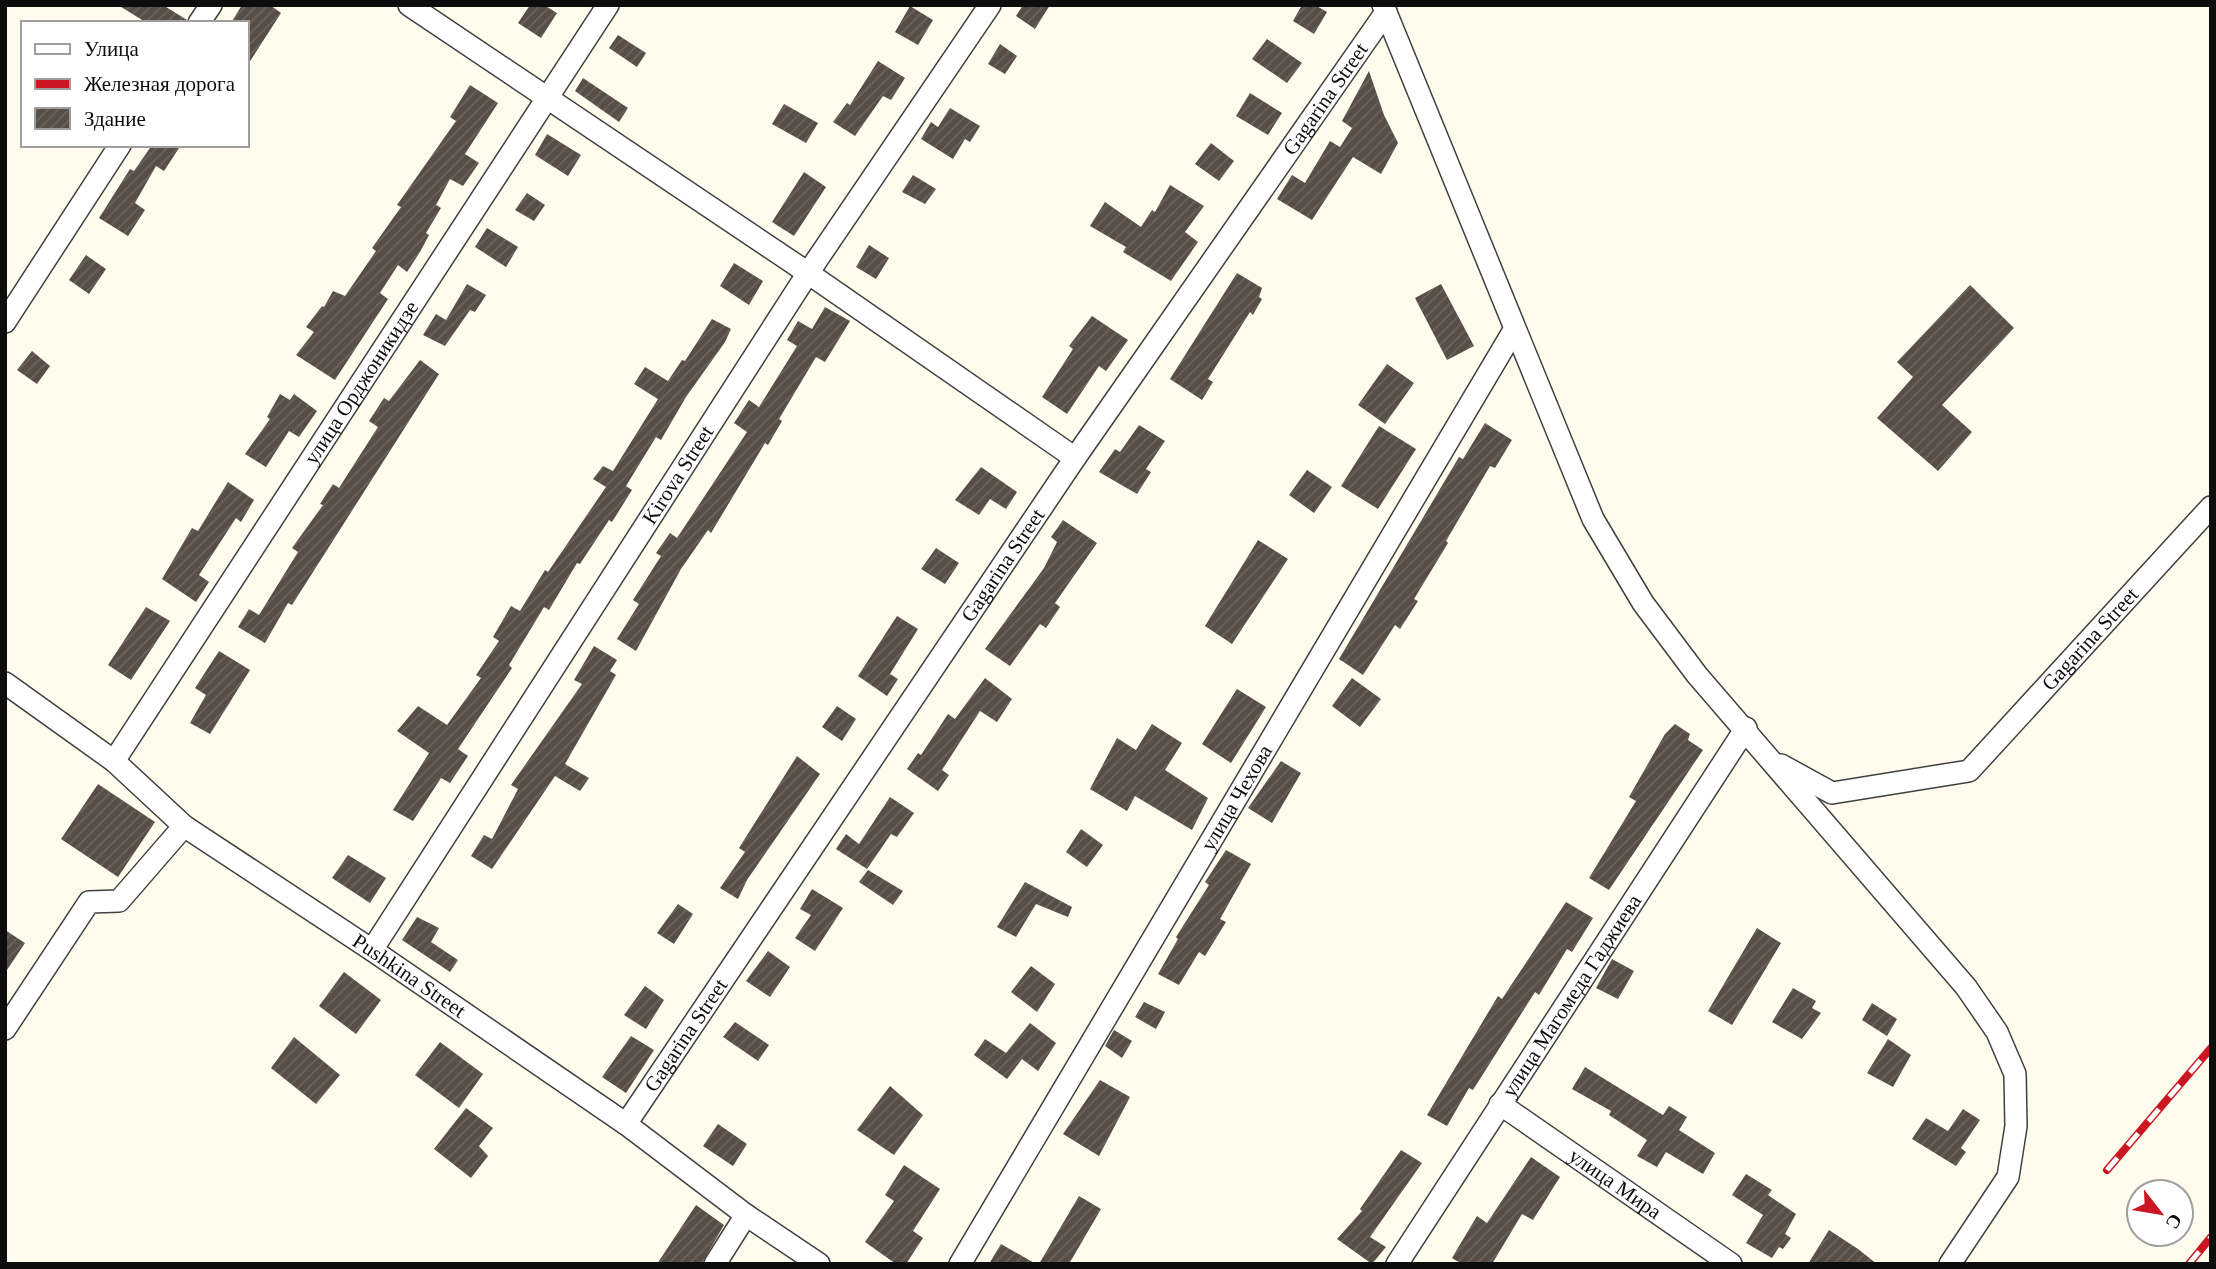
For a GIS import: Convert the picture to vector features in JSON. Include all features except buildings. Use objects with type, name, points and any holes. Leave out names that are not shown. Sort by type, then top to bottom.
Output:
[{"type":"street","points":[[200,21],[211,5]]},
{"type":"street","points":[[409,5],[808,272],[1076,458]]},
{"type":"street","name":"улица Орджоникидзе","points":[[114,761],[608,5]]},
{"type":"street","name":"Kirova Street","points":[[372,950],[808,272],[990,5]]},
{"type":"street","points":[[1384,9],[1593,519],[1643,603],[1697,675],[1746,728],[1966,987],[1997,1032],[2015,1074],[2016,1126],[2008,1177],[1951,1264]]},
{"type":"street","name":"Gagarina Street","points":[[626,1124],[1076,458],[1384,9]]},
{"type":"street","points":[[5,322],[119,147]]},
{"type":"street","name":"улица Чехова","points":[[960,1264],[1514,330]]},
{"type":"street","name":"Gagarina Street","points":[[1770,759],[1832,793],[1969,771],[2211,507]]},
{"type":"street","name":"Pushkina Street","points":[[5,682],[114,761],[184,826],[372,950],[626,1124],[746,1215],[818,1264]]},
{"type":"street","name":"улица Магомеда Гаджиева","points":[[1397,1264],[1746,728]]},
{"type":"street","points":[[5,1029],[89,902],[120,901],[184,826]]},
{"type":"street","name":"улица Мира","points":[[1500,1104],[1731,1264]]},
{"type":"street","points":[[715,1264],[746,1215]]},
{"type":"railway","points":[[2107,1170],[2211,1048]]},
{"type":"railway","points":[[2189,1264],[2211,1237]]}]
